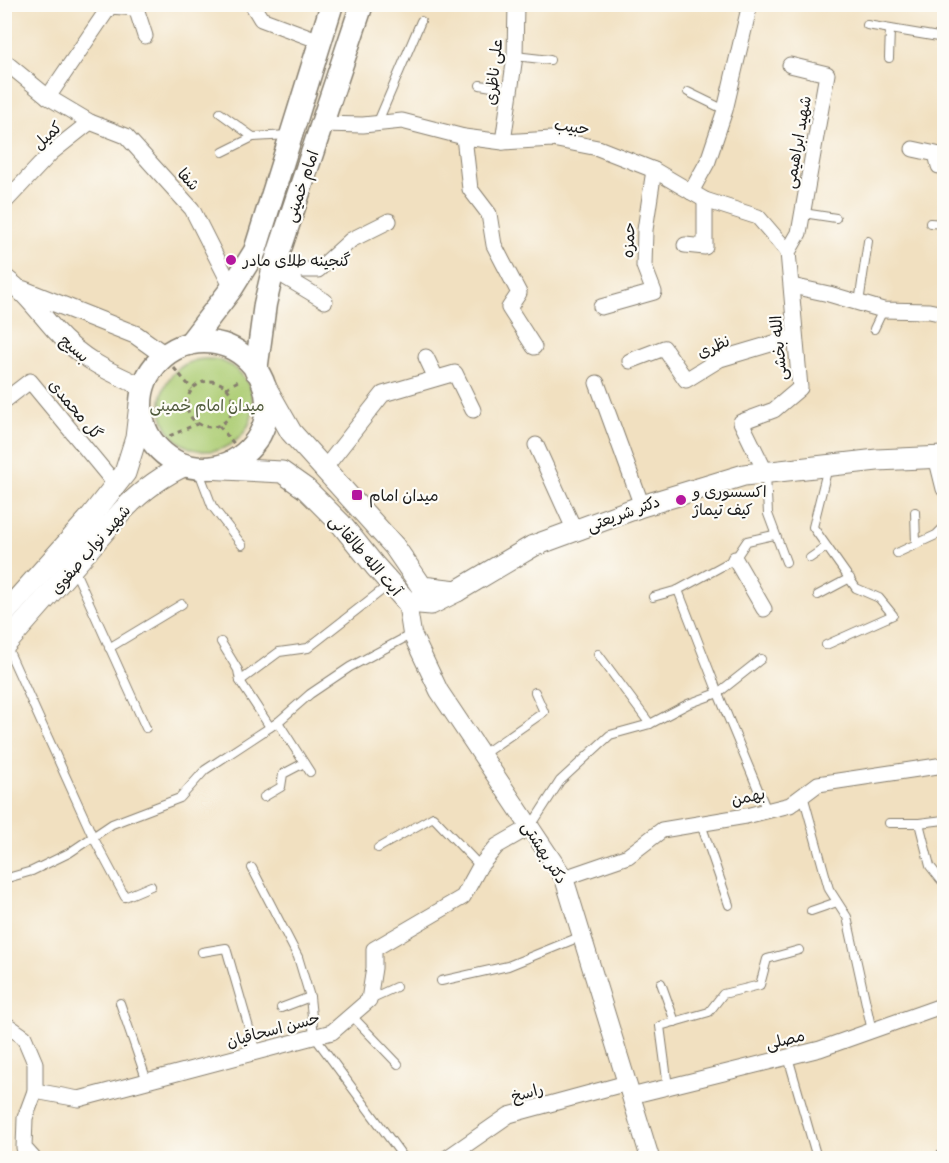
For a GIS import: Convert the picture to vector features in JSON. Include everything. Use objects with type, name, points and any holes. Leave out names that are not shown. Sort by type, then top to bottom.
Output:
[{"type":"main road","name":"امام خمینی","points":[[189,344],[232,288],[255,251],[332,4]]},
{"type":"main road","name":"امام خمینی","points":[[259,376],[265,304],[273,270],[362,4]]},
{"type":"main road","points":[[200,341],[219,343],[237,351],[252,364],[259,376],[267,401],[265,421],[257,439],[243,454],[225,464],[196,467],[168,457],[153,443],[143,425],[142,396],[151,370],[164,355],[181,345],[200,341]]},
{"type":"main road","name":"آیت الله طالقانی","points":[[259,376],[291,432],[394,546],[422,587],[457,591]]},
{"type":"main road","name":"شهید نواب صفوی","points":[[4,614],[88,520],[125,473],[136,438],[142,396]]},
{"type":"main road","name":"دکتر شریعتی","points":[[457,591],[533,546],[642,506],[744,475],[877,460],[940,457]]},
{"type":"main road","name":"آیت الله طالقانی","points":[[196,467],[282,472],[306,489],[341,524],[407,602],[431,604],[457,591]]},
{"type":"main road","name":"شهید نواب صفوی","points":[[5,645],[144,489],[166,474],[196,467]]},
{"type":"street","points":[[252,4],[261,19],[320,41]]},
{"type":"street","name":"علی ناظری","points":[[503,142],[515,56],[516,4]]},
{"type":"street","points":[[691,192],[708,161],[725,110],[750,4]]},
{"type":"street","points":[[48,97],[110,6],[137,6],[145,36]]},
{"type":"street","name":"شفا","points":[[4,61],[48,97],[90,122],[126,136],[192,209],[232,288]]},
{"type":"street","name":"شهید ابراهیمی","points":[[788,252],[799,233],[827,74],[790,65]]},
{"type":"street","name":"حبیب","points":[[322,124],[377,124],[402,121],[464,137],[503,142],[552,139],[598,148],[654,170],[705,200],[758,217],[788,252]]},
{"type":"street","name":"کمیل","points":[[6,196],[52,152],[90,122]]},
{"type":"street","points":[[464,137],[470,189],[489,214],[494,245],[519,293],[509,308],[534,347]]},
{"type":"street","points":[[913,149],[936,154],[939,166],[945,165]]},
{"type":"street","name":"حمزه","points":[[601,307],[654,292],[644,266],[645,230],[654,170]]},
{"type":"street","points":[[685,245],[705,247],[705,200]]},
{"type":"street","points":[[273,270],[318,270],[351,240],[389,221]]},
{"type":"street","name":"الله بخشی","points":[[766,473],[741,422],[774,410],[800,388],[788,252]]},
{"type":"street","points":[[273,270],[325,301]]},
{"type":"street","name":"بسیج","points":[[4,277],[22,290],[136,335],[164,355]]},
{"type":"street","points":[[792,286],[883,310],[929,311],[945,314]]},
{"type":"street","name":"بسیج","points":[[22,290],[56,332],[91,363],[142,396]]},
{"type":"street","name":"نظری","points":[[630,361],[664,348],[686,380],[720,359],[794,337]]},
{"type":"street","points":[[426,357],[436,378]]},
{"type":"street","points":[[324,469],[383,394],[455,373],[473,410]]},
{"type":"street","name":"گل محمدی","points":[[4,401],[30,381],[116,485]]},
{"type":"street","points":[[597,383],[642,506]]},
{"type":"street","points":[[536,445],[575,531]]},
{"type":"street","points":[[940,457],[945,489]]},
{"type":"street","points":[[735,559],[764,609]]},
{"type":"street","name":"دکتر بهشتی","points":[[407,602],[412,634],[439,691],[564,878],[650,1158]]},
{"type":"street","name":"بهمن","points":[[564,878],[628,856],[662,830],[790,805],[818,784],[945,765]]},
{"type":"street","points":[[369,1000],[374,950],[463,897],[480,866],[497,846],[530,827]]},
{"type":"street","name":"حسن اسحاقیان","points":[[35,1091],[78,1099],[332,1032],[369,1000]]},
{"type":"street","name":"مصلی","points":[[629,1089],[668,1087],[820,1049],[945,1005]]},
{"type":"street","points":[[4,1023],[24,1037],[35,1063],[35,1091],[25,1118],[24,1148],[33,1158]]},
{"type":"street","name":"راسخ","points":[[447,1158],[509,1115],[629,1089]]},
{"type":"lane","points":[[377,124],[421,21]]},
{"type":"lane","points":[[867,25],[945,38]]},
{"type":"lane","points":[[889,58],[890,29]]},
{"type":"lane","points":[[515,56],[550,60]]},
{"type":"lane","points":[[480,85],[510,90]]},
{"type":"lane","points":[[688,92],[725,110]]},
{"type":"lane","points":[[220,113],[253,137]]},
{"type":"lane","points":[[223,152],[253,137],[291,135]]},
{"type":"lane","points":[[803,213],[836,218]]},
{"type":"lane","points":[[930,223],[945,224]]},
{"type":"lane","points":[[859,303],[868,241]]},
{"type":"lane","points":[[874,329],[883,310]]},
{"type":"lane","points":[[826,645],[893,615],[879,598],[856,588],[813,527],[828,465]]},
{"type":"lane","points":[[196,467],[212,506],[242,545]]},
{"type":"lane","points":[[766,473],[768,514],[786,562]]},
{"type":"lane","points":[[915,512],[916,544]]},
{"type":"lane","points":[[897,553],[936,535],[945,527]]},
{"type":"lane","points":[[653,597],[678,590],[735,559],[747,541],[774,535]]},
{"type":"lane","points":[[810,558],[826,547]]},
{"type":"lane","points":[[73,568],[146,728]]},
{"type":"lane","points":[[818,595],[850,578]]},
{"type":"lane","points":[[240,681],[279,652],[308,648],[390,584]]},
{"type":"lane","points":[[678,590],[767,811]]},
{"type":"lane","points":[[109,648],[182,604]]},
{"type":"lane","points":[[4,879],[32,871],[69,853],[112,824],[180,798],[205,770],[278,722],[309,694],[350,667],[412,634]]},
{"type":"lane","points":[[221,642],[238,670],[240,681],[270,727]]},
{"type":"lane","points":[[5,645],[93,837],[125,897],[151,886]]},
{"type":"lane","points":[[598,654],[650,724]]},
{"type":"lane","points":[[530,827],[560,781],[610,735],[650,724],[688,704],[718,693],[761,659]]},
{"type":"lane","points":[[482,755],[544,712],[535,692]]},
{"type":"lane","points":[[278,722],[310,772]]},
{"type":"lane","points":[[264,797],[281,787],[284,774],[304,763]]},
{"type":"lane","points":[[803,795],[829,889],[847,917],[872,1031]]},
{"type":"lane","points":[[378,848],[433,817],[480,866]]},
{"type":"lane","points":[[889,823],[945,820]]},
{"type":"lane","points":[[919,823],[930,866],[941,880],[945,880]]},
{"type":"lane","points":[[701,824],[729,905]]},
{"type":"lane","points":[[252,868],[298,957],[310,997],[314,1036],[404,1158]]},
{"type":"lane","points":[[811,911],[837,902]]},
{"type":"lane","points":[[441,981],[508,966],[582,936]]},
{"type":"lane","points":[[202,952],[226,948],[256,1052]]},
{"type":"lane","points":[[668,1087],[660,1026],[709,1012],[723,994],[760,985],[767,959],[799,950]]},
{"type":"lane","points":[[662,983],[675,1022]]},
{"type":"lane","points":[[369,1000],[396,987]]},
{"type":"lane","points":[[281,1008],[310,997]]},
{"type":"lane","points":[[120,1003],[147,1081]]},
{"type":"lane","points":[[351,1015],[398,1065]]},
{"type":"lane","points":[[788,1057],[817,1158]]},
{"type":"path","points":[[164,355],[192,390]]},
{"type":"path","points":[[212,381],[226,388],[231,394],[233,409],[226,422],[219,426],[204,427],[191,419],[186,404],[192,390],[198,384],[212,381]]},
{"type":"path","points":[[153,443],[197,424]]},
{"type":"path","points":[[219,426],[243,454]]},
{"type":"green space","name":"میدان امام خمینی","points":[[207,359],[224,363],[239,373],[249,388],[253,405],[249,422],[239,437],[224,447],[207,451],[190,447],[175,437],[165,422],[161,405],[165,388],[175,373],[190,363]]},
{"type":"place","name":"گنجینه طلای مادر","points":[[231,260]]},
{"type":"place","name":"میدان امام","points":[[357,495]]},
{"type":"place","name":"اکسسوری و کیف تیماژ","points":[[681,500]]}]
